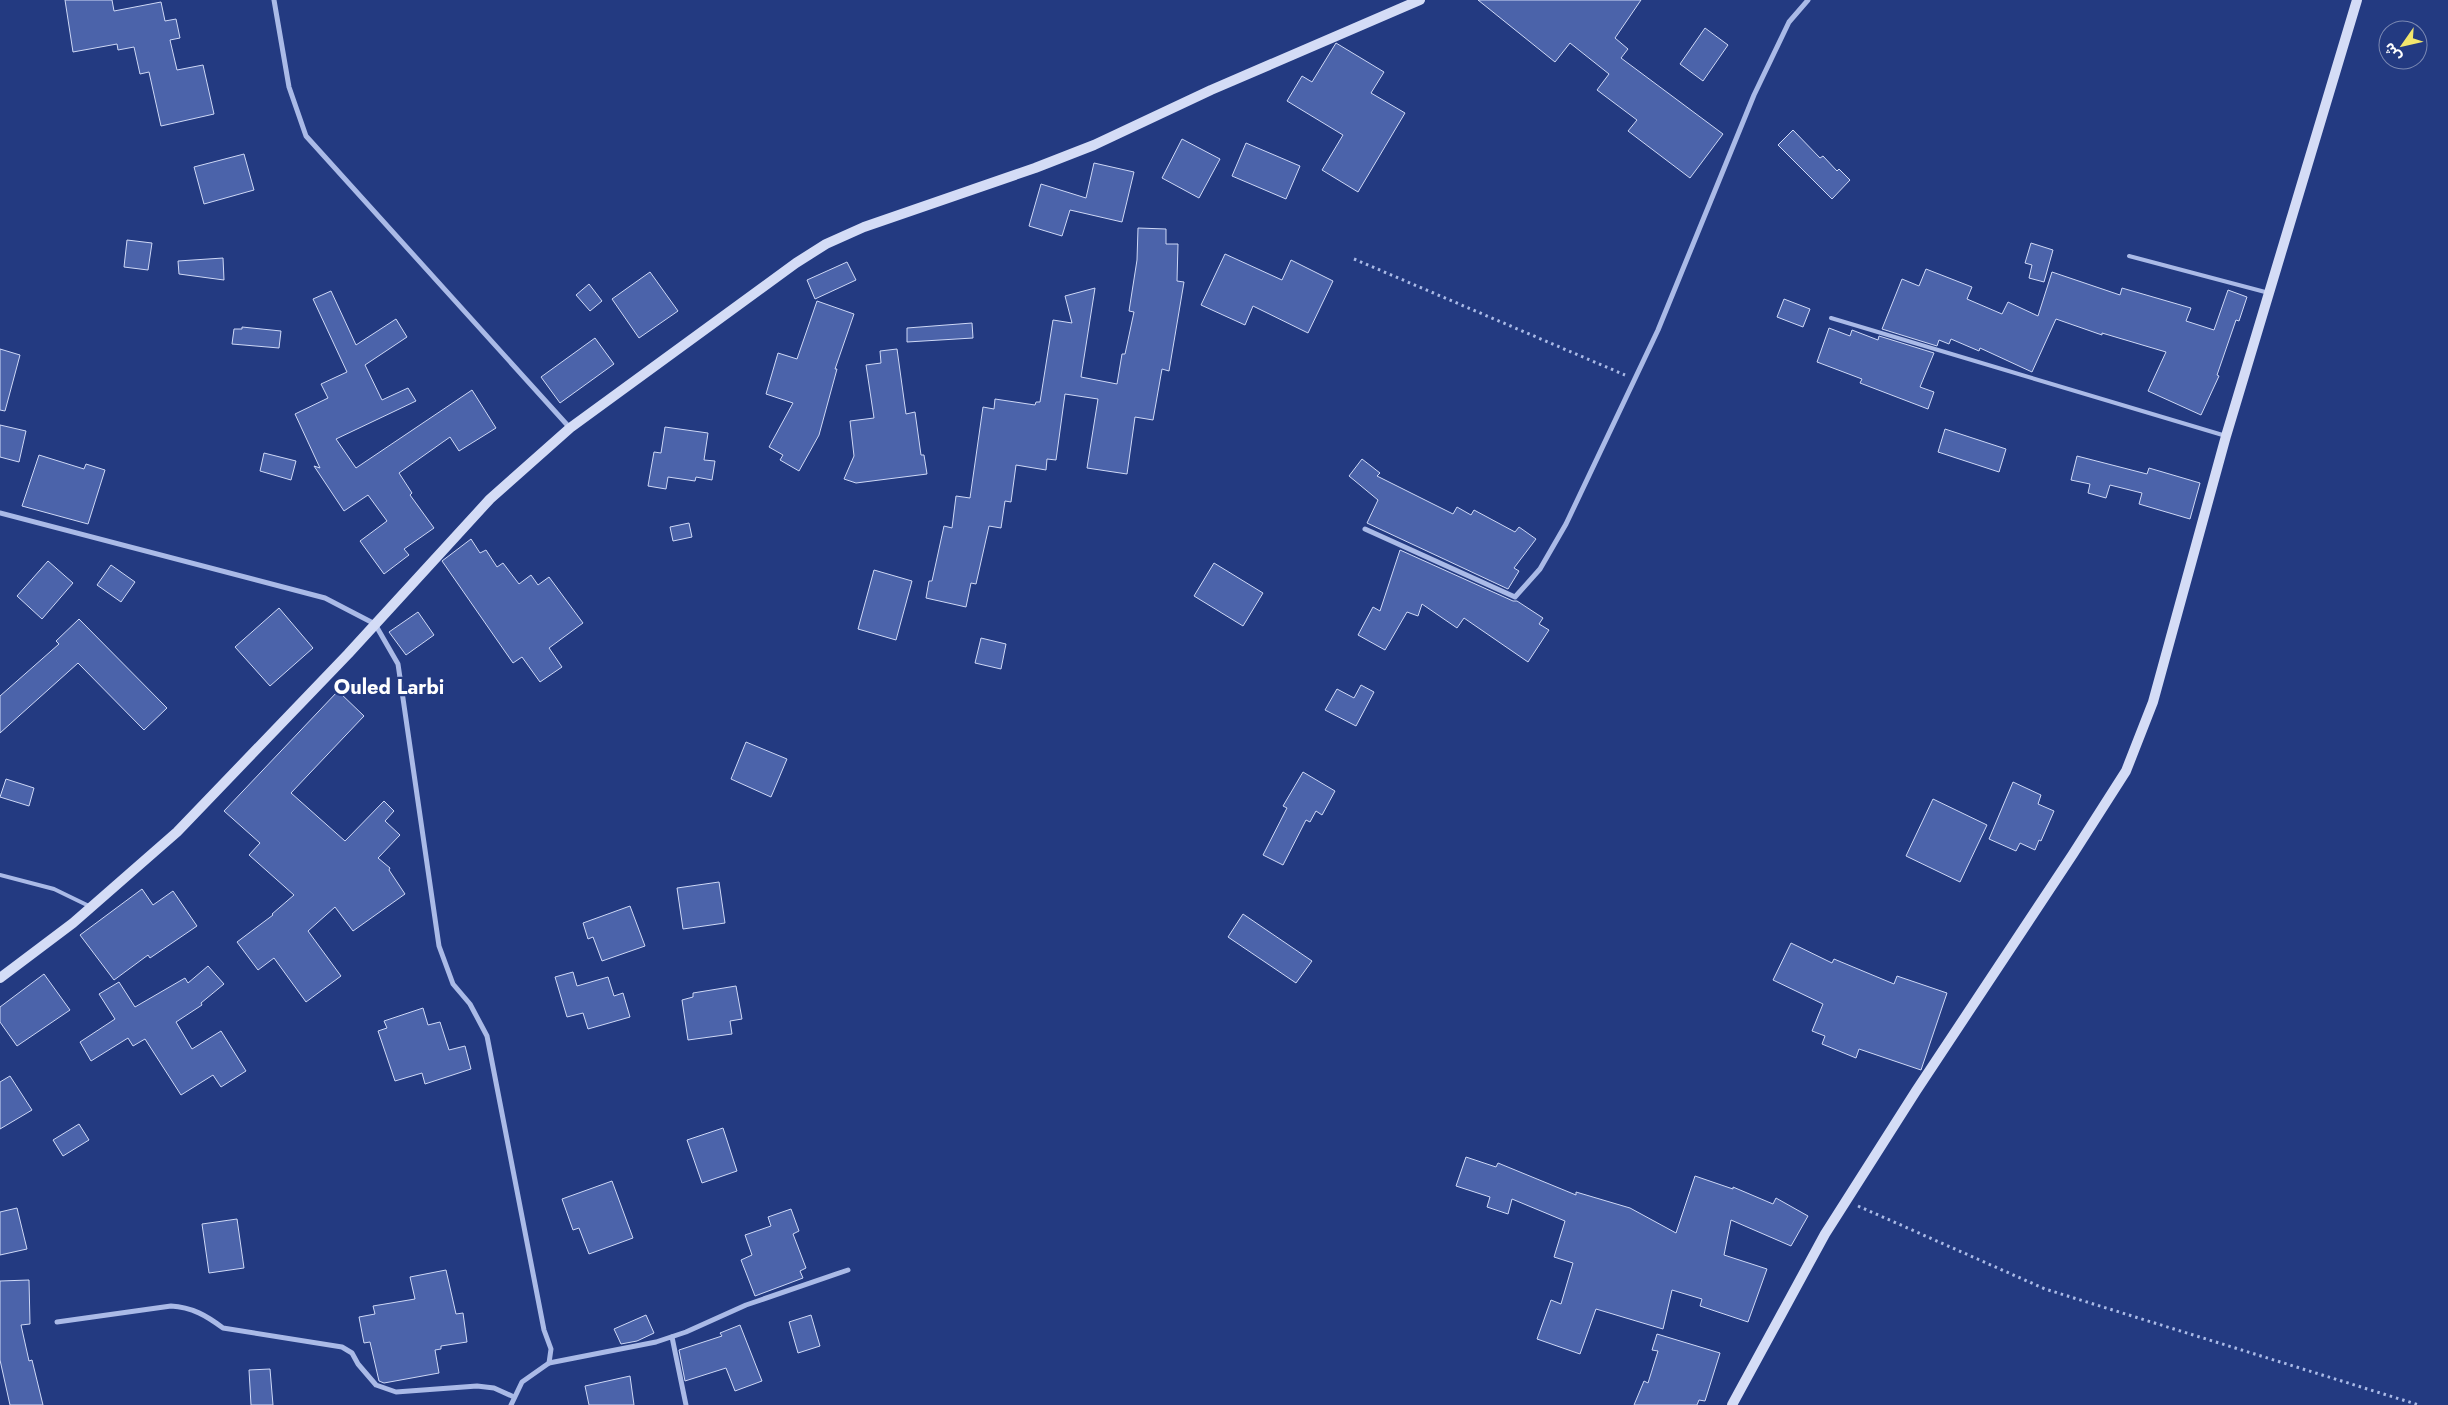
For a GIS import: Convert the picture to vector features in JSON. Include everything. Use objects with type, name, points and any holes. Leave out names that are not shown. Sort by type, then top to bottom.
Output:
[{"type":"street","points":[[274,0],[289,87],[306,136],[570,428]]},
{"type":"street","points":[[0,978],[16,968],[91,907],[178,832],[375,624],[490,499],[570,428],[796,263],[826,244],[864,227],[1035,168],[1094,145],[1211,90],[1420,0]]},
{"type":"street","points":[[1365,529],[1515,597],[1540,569],[1566,524],[1658,330],[1754,95],[1789,22],[1808,0]]},
{"type":"street","points":[[1732,1405],[1774,1324],[1846,1200],[2126,772],[2153,702],[2226,436],[2357,0]]},
{"type":"street","points":[[0,513],[325,598],[375,624],[398,664],[439,946],[454,984],[470,1004],[487,1036],[544,1330],[552,1349],[549,1363]]},
{"type":"street","points":[[510,1405],[522,1382],[549,1363],[656,1342],[746,1305],[848,1270]]},
{"type":"street","points":[[57,1322],[171,1306],[186,1306],[208,1317],[224,1328],[342,1348],[352,1353],[358,1364],[376,1384],[396,1392],[477,1386],[494,1388],[514,1397]]},
{"type":"street","points":[[672,1337],[686,1405]]},
{"type":"lane","points":[[2129,256],[2270,294]]},
{"type":"lane","points":[[1831,318],[2226,436]]},
{"type":"lane","points":[[0,875],[54,889],[91,907]]},
{"type":"path","points":[[1354,260],[1634,379]]},
{"type":"path","points":[[1846,1200],[2045,1289],[2419,1405]]},
{"type":"building","points":[[65,0],[112,0],[114,11],[161,2],[165,21],[176,19],[180,38],[170,40],[177,70],[203,65],[214,114],[161,126],[149,72],[140,74],[134,47],[118,50],[117,44],[73,52]]},
{"type":"building","points":[[1478,0],[1641,0],[1615,38],[1628,49],[1621,58],[1723,134],[1690,178],[1628,131],[1637,120],[1597,90],[1609,74],[1570,43],[1555,62]]},
{"type":"building","points":[[1705,28],[1728,45],[1703,81],[1680,64]]},
{"type":"building","points":[[1336,43],[1384,72],[1371,93],[1405,113],[1358,192],[1322,170],[1343,135],[1287,101],[1302,76],[1312,82]]},
{"type":"building","points":[[1793,130],[1820,158],[1823,156],[1837,171],[1839,169],[1850,180],[1832,199],[1778,145]]},
{"type":"building","points":[[1182,139],[1220,159],[1199,198],[1162,178]]},
{"type":"building","points":[[1246,143],[1300,166],[1286,199],[1232,176]]},
{"type":"building","points":[[244,154],[254,190],[204,204],[194,167]]},
{"type":"building","points":[[1094,163],[1134,172],[1122,222],[1070,210],[1062,236],[1029,226],[1041,184],[1086,198]]},
{"type":"building","points":[[1138,228],[1166,229],[1166,244],[1178,244],[1177,281],[1184,282],[1169,371],[1162,369],[1153,420],[1135,417],[1127,474],[1087,468],[1098,399],[1065,394],[1056,460],[1047,459],[1046,470],[1016,465],[1011,502],[1005,501],[1001,528],[989,526],[976,584],[971,583],[966,607],[926,598],[929,581],[932,581],[944,526],[952,528],[956,496],[970,498],[983,407],[994,409],[995,399],[1035,405],[1036,402],[1040,402],[1053,320],[1072,323],[1065,296],[1095,288],[1081,377],[1117,384],[1122,354],[1125,354],[1134,312],[1129,311],[1137,260]]},
{"type":"building","points":[[127,240],[152,243],[148,270],[124,267]]},
{"type":"building","points":[[2031,243],[2053,250],[2044,282],[2029,278],[2032,265],[2025,263]]},
{"type":"building","points":[[1225,254],[1282,280],[1291,260],[1333,281],[1308,333],[1253,306],[1245,325],[1201,305]]},
{"type":"building","points":[[223,258],[224,280],[179,274],[178,261]]},
{"type":"building","points":[[847,262],[856,280],[815,299],[807,280]]},
{"type":"building","points":[[1926,269],[1972,287],[1967,299],[2002,314],[2008,302],[2038,316],[2052,272],[2120,295],[2122,288],[2191,308],[2186,321],[2214,330],[2228,290],[2247,297],[2239,321],[2236,320],[2217,375],[2219,376],[2201,415],[2148,391],[2166,352],[2102,333],[2102,335],[2056,319],[2032,372],[1980,348],[1979,351],[1951,339],[1949,344],[1939,340],[1937,346],[1882,329],[1902,279],[1919,286]]},
{"type":"building","points":[[650,272],[678,311],[639,338],[612,299]]},
{"type":"building","points":[[589,284],[602,301],[590,311],[576,295]]},
{"type":"building","points":[[331,291],[356,345],[396,319],[407,337],[365,365],[382,400],[408,388],[416,401],[336,439],[356,468],[472,390],[496,428],[459,451],[450,437],[399,473],[412,493],[410,495],[434,528],[404,549],[409,555],[384,574],[360,541],[387,521],[368,495],[344,511],[314,466],[320,468],[295,414],[328,398],[321,384],[347,372],[313,299]]},
{"type":"building","points":[[1784,299],[1810,309],[1803,327],[1777,317]]},
{"type":"building","points":[[817,301],[854,314],[835,369],[837,369],[819,435],[799,471],[780,460],[783,455],[769,447],[793,403],[766,394],[778,353],[797,359]]},
{"type":"building","points":[[972,323],[973,338],[907,342],[907,328]]},
{"type":"building","points":[[242,327],[281,331],[279,348],[232,344],[234,329],[242,329]]},
{"type":"building","points":[[1829,328],[1850,336],[1852,330],[1878,340],[1879,336],[1934,353],[1920,387],[1934,392],[1928,409],[1860,383],[1862,379],[1817,362]]},
{"type":"building","points":[[595,338],[614,364],[560,403],[541,377]]},
{"type":"building","points":[[0,349],[20,355],[5,411],[0,410]]},
{"type":"building","points":[[897,349],[906,414],[915,412],[921,455],[924,455],[927,474],[856,483],[844,479],[854,456],[850,421],[874,418],[866,365],[881,363],[880,351]]},
{"type":"building","points":[[0,425],[26,431],[19,462],[0,457]]},
{"type":"building","points":[[665,427],[708,433],[704,460],[715,461],[712,480],[696,477],[695,481],[668,477],[666,489],[648,486],[654,452],[661,453]]},
{"type":"building","points":[[1945,429],[2006,449],[1999,472],[1938,452]]},
{"type":"building","points":[[264,453],[296,461],[291,480],[260,471]]},
{"type":"building","points":[[39,455],[84,469],[86,464],[105,470],[88,524],[22,506]]},
{"type":"building","points":[[2077,456],[2147,474],[2149,468],[2200,483],[2190,519],[2139,504],[2142,493],[2110,485],[2106,498],[2088,493],[2090,484],[2071,480]]},
{"type":"building","points":[[1362,459],[1380,473],[1377,476],[1453,514],[1457,507],[1471,515],[1474,510],[1515,532],[1519,527],[1536,539],[1514,568],[1519,571],[1508,589],[1367,523],[1378,500],[1349,476]]},
{"type":"building","points":[[689,523],[692,537],[673,541],[670,527]]},
{"type":"building","points":[[471,539],[480,553],[486,550],[497,567],[503,563],[519,584],[531,575],[538,585],[549,577],[583,623],[549,648],[562,667],[540,682],[522,657],[513,663],[442,561]]},
{"type":"building","points":[[1400,550],[1513,601],[1517,601],[1543,618],[1539,624],[1549,630],[1528,662],[1464,618],[1457,628],[1422,604],[1418,616],[1407,612],[1385,650],[1358,635],[1373,607],[1380,611]]},
{"type":"building","points":[[48,561],[73,583],[42,619],[17,596]]},
{"type":"building","points":[[1214,563],[1263,593],[1243,626],[1194,596]]},
{"type":"building","points":[[111,565],[135,582],[121,602],[97,585]]},
{"type":"building","points":[[874,570],[912,581],[896,640],[858,629]]},
{"type":"building","points":[[279,608],[313,648],[270,686],[235,647]]},
{"type":"building","points":[[418,612],[434,635],[406,655],[389,632]]},
{"type":"building","points":[[79,619],[167,708],[144,730],[78,663],[0,733],[0,696],[59,644],[56,641]]},
{"type":"building","points":[[981,638],[1006,644],[1001,669],[975,663]]},
{"type":"building","points":[[1361,685],[1374,692],[1356,726],[1325,710],[1337,689],[1354,698]]},
{"type":"building","points":[[338,691],[364,716],[291,793],[345,841],[384,801],[394,811],[385,821],[400,835],[378,858],[390,868],[389,870],[405,894],[353,931],[335,907],[308,931],[341,976],[306,1002],[274,958],[258,970],[237,942],[273,915],[294,895],[249,855],[260,843],[224,811]]},
{"type":"building","points":[[746,742],[787,759],[771,797],[731,779]]},
{"type":"building","points":[[1303,772],[1335,791],[1322,815],[1316,811],[1310,822],[1306,820],[1283,865],[1263,855],[1287,808],[1283,806]]},
{"type":"building","points":[[6,779],[34,788],[29,806],[0,797]]},
{"type":"building","points":[[2013,782],[2041,795],[2038,804],[2054,811],[2035,850],[2020,843],[2016,851],[1989,839]]},
{"type":"building","points":[[1933,799],[1987,825],[1960,882],[1906,856]]},
{"type":"building","points":[[719,882],[725,923],[683,929],[677,888]]},
{"type":"building","points":[[142,889],[153,905],[173,891],[197,926],[150,958],[148,955],[114,980],[80,935]]},
{"type":"building","points":[[630,906],[645,946],[602,961],[593,937],[588,939],[583,923]]},
{"type":"building","points":[[1243,914],[1312,961],[1296,983],[1228,937]]},
{"type":"building","points":[[1791,943],[1832,963],[1834,959],[1894,984],[1897,976],[1947,993],[1921,1070],[1859,1049],[1856,1058],[1822,1044],[1825,1036],[1812,1031],[1823,1004],[1773,980]]},
{"type":"building","points":[[208,966],[224,984],[201,1003],[202,1005],[176,1022],[192,1049],[221,1031],[246,1071],[221,1087],[213,1075],[181,1095],[145,1039],[133,1046],[128,1038],[91,1061],[80,1042],[115,1019],[99,994],[119,982],[135,1007],[185,978],[188,983]]},
{"type":"building","points":[[573,972],[577,986],[608,977],[614,996],[623,993],[630,1017],[588,1029],[583,1013],[567,1017],[555,977]]},
{"type":"building","points":[[44,974],[70,1010],[17,1046],[0,1022],[0,1007]]},
{"type":"building","points":[[736,986],[742,1019],[730,1021],[732,1034],[688,1040],[682,1000],[693,997],[693,993]]},
{"type":"building","points":[[423,1008],[428,1025],[440,1022],[449,1050],[465,1046],[471,1069],[425,1084],[422,1073],[395,1081],[378,1031],[387,1028],[384,1021]]},
{"type":"building","points":[[10,1076],[32,1110],[0,1129],[0,1082]]},
{"type":"building","points":[[79,1124],[89,1140],[63,1156],[53,1140]]},
{"type":"building","points":[[723,1128],[737,1171],[702,1183],[687,1140]]},
{"type":"building","points":[[1466,1157],[1496,1167],[1498,1163],[1576,1195],[1576,1192],[1630,1208],[1676,1233],[1695,1176],[1733,1189],[1733,1187],[1773,1204],[1776,1198],[1808,1216],[1791,1246],[1731,1220],[1724,1255],[1767,1269],[1748,1322],[1700,1306],[1702,1299],[1672,1290],[1663,1329],[1596,1309],[1580,1354],[1537,1339],[1551,1300],[1561,1304],[1573,1263],[1554,1257],[1565,1221],[1512,1199],[1508,1214],[1487,1207],[1490,1197],[1456,1186]]},
{"type":"building","points":[[612,1181],[633,1238],[589,1254],[579,1228],[573,1230],[562,1199]]},
{"type":"building","points":[[17,1208],[27,1249],[0,1255],[0,1212]]},
{"type":"building","points":[[791,1209],[799,1231],[793,1234],[806,1268],[800,1271],[803,1278],[755,1296],[741,1260],[752,1255],[745,1235],[771,1226],[768,1217]]},
{"type":"building","points":[[237,1219],[244,1268],[209,1273],[202,1224]]},
{"type":"building","points":[[446,1270],[456,1314],[463,1313],[467,1342],[441,1346],[441,1349],[435,1350],[439,1373],[384,1383],[379,1381],[370,1342],[364,1343],[359,1317],[375,1314],[373,1306],[415,1299],[410,1277]]},
{"type":"building","points":[[29,1280],[30,1324],[21,1325],[29,1361],[32,1360],[43,1405],[10,1405],[0,1360],[0,1281]]},
{"type":"building","points":[[646,1315],[654,1333],[637,1341],[621,1344],[614,1329]]},
{"type":"building","points":[[811,1315],[820,1346],[798,1353],[789,1322]]},
{"type":"building","points":[[740,1325],[762,1381],[735,1391],[726,1368],[685,1381],[679,1350],[722,1336],[720,1333]]},
{"type":"building","points":[[1657,1334],[1720,1353],[1705,1401],[1699,1400],[1697,1405],[1634,1405],[1644,1381],[1648,1383],[1658,1351],[1652,1350]]},
{"type":"building","points":[[270,1369],[273,1405],[251,1405],[249,1370]]},
{"type":"building","points":[[630,1376],[634,1405],[589,1405],[585,1386]]},
{"type":"district","name":"Ouled Larbi","points":[[389,687]]}]
